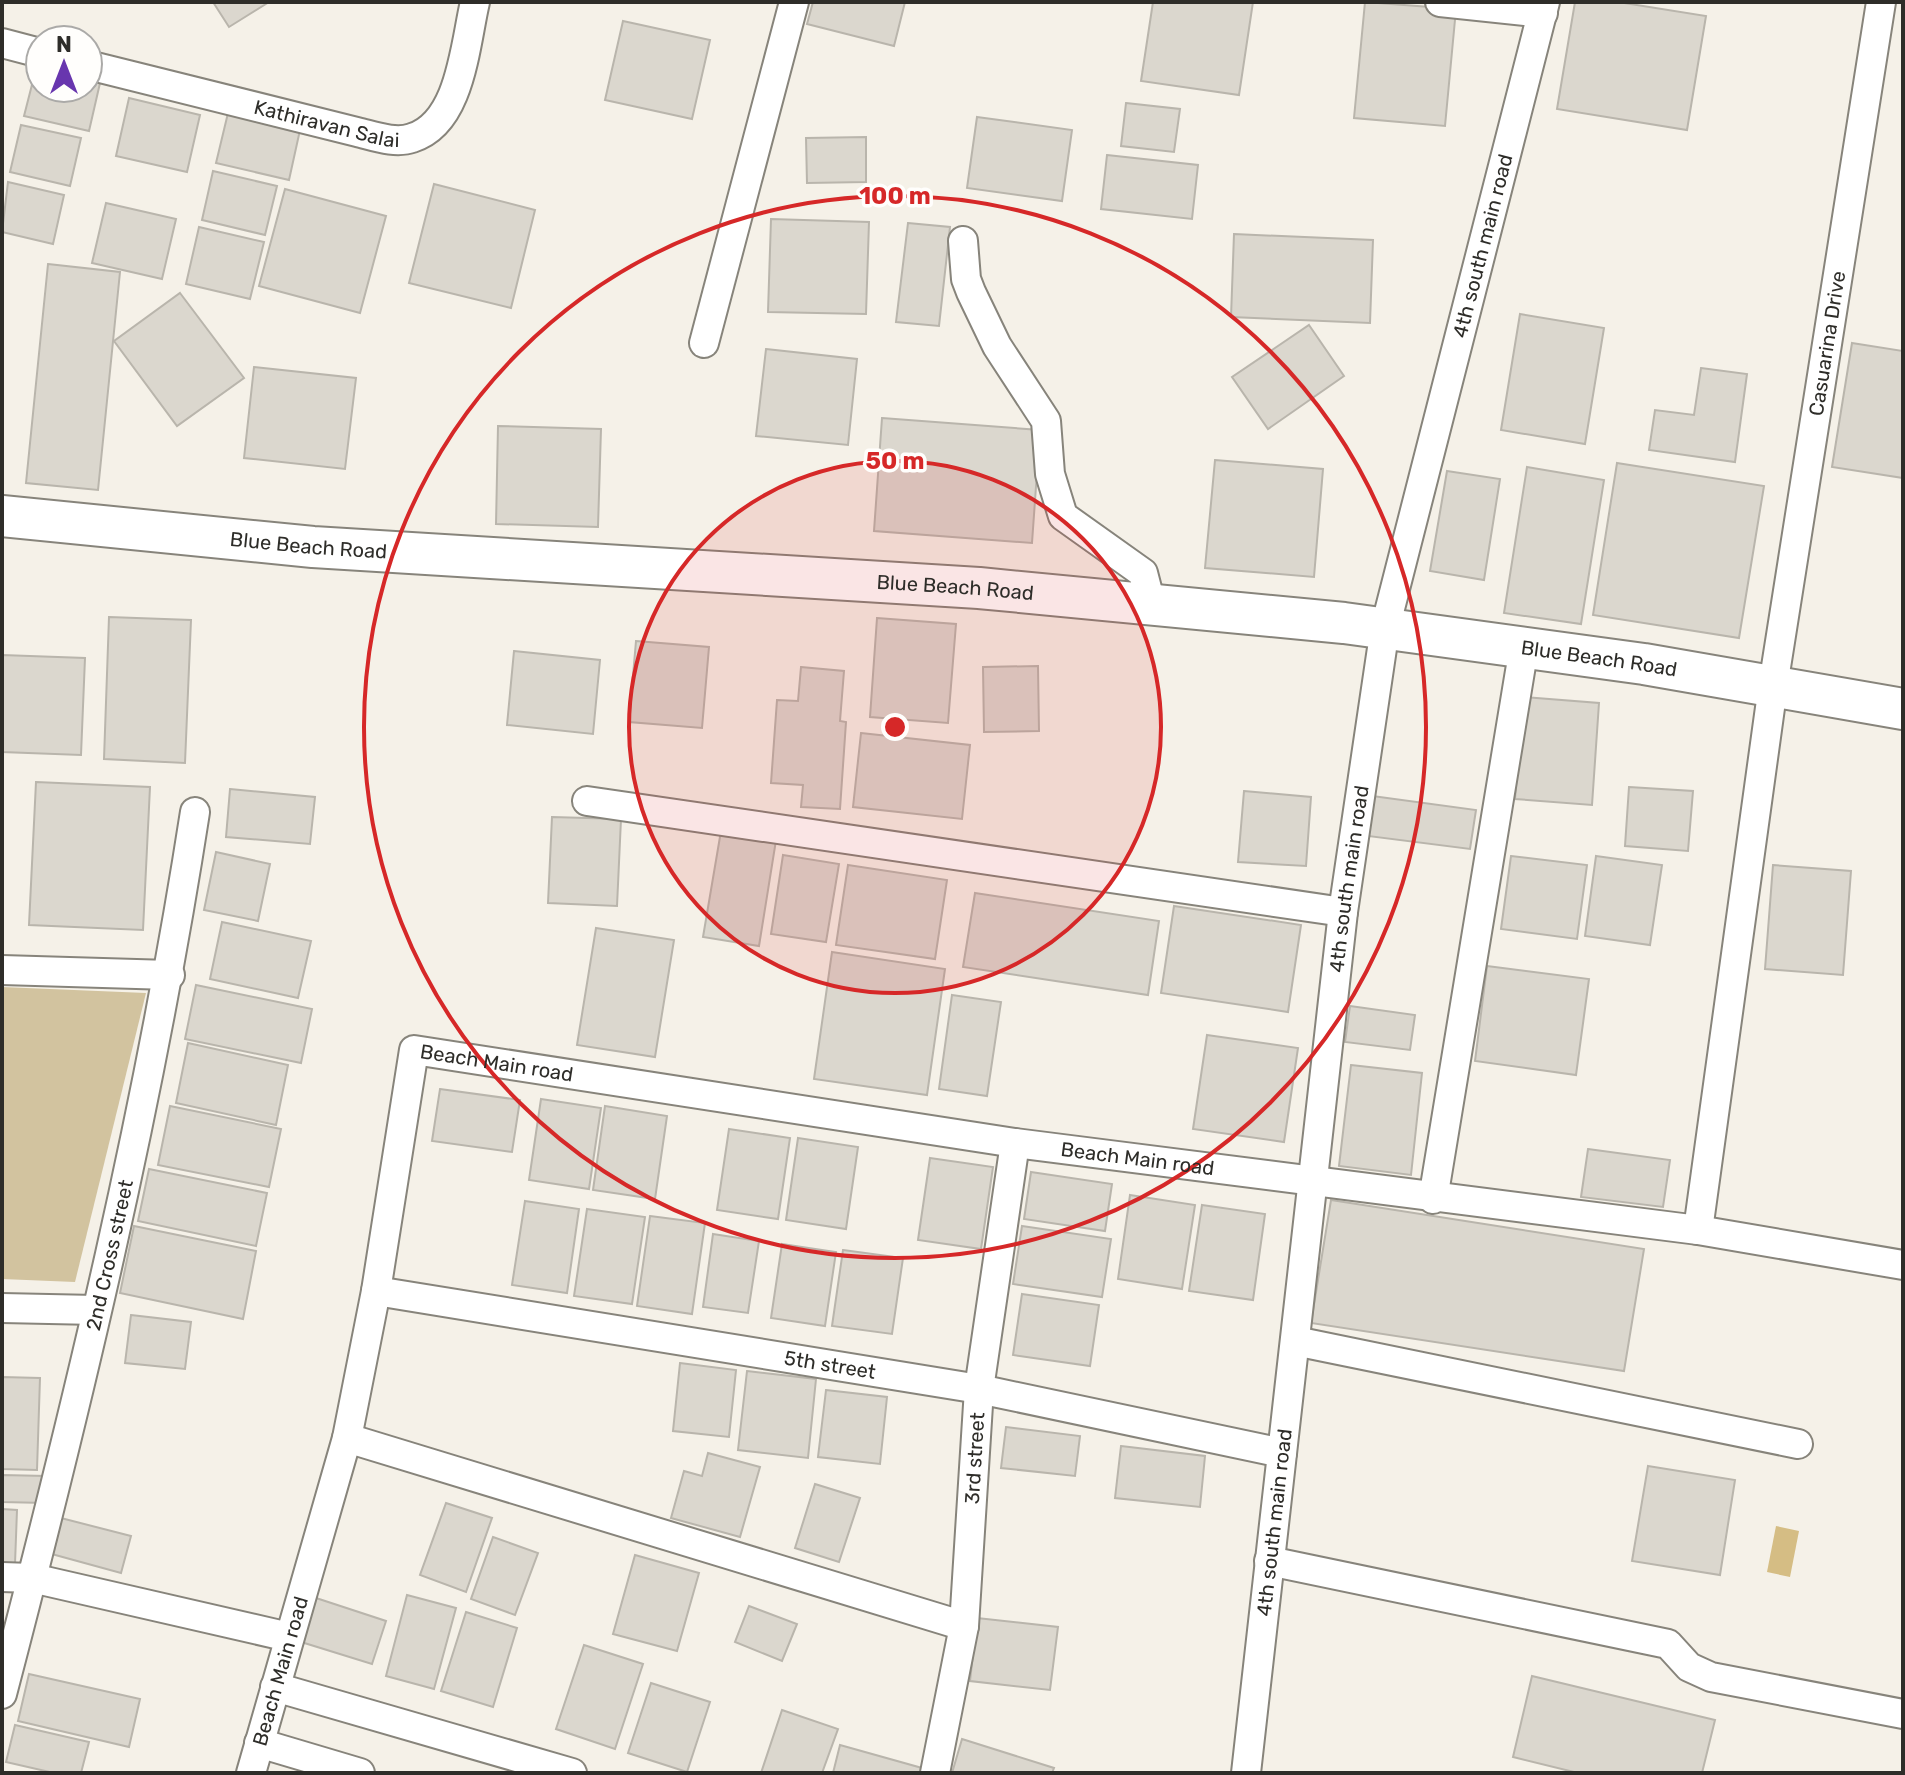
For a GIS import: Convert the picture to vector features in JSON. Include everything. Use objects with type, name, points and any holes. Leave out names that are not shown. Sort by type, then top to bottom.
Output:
[{"type":"street","name":"Kathiravan Salai","points":[[104,69],[367,135],[410,139],[428,130],[445,112],[475,2]]},
{"type":"street","points":[[704,343],[794,2]]},
{"type":"street","points":[[1440,2],[1544,8]]},
{"type":"street","name":"Casuarina Drive","points":[[1698,1230],[1773,686],[1881,2]]},
{"type":"street","name":"4th south main road","points":[[1246,1773],[1343,912],[1385,628],[1544,8]]},
{"type":"street","points":[[2,43],[24,49]]},
{"type":"street","points":[[963,241],[966,279],[971,292],[997,346],[1046,421],[1050,474],[1063,516],[1143,573],[1151,604]]},
{"type":"street","name":"Blue Beach Road","points":[[2,516],[313,547],[852,580],[1151,604],[1385,628],[1524,647],[1903,709]]},
{"type":"street","points":[[1433,1199],[1524,647]]},
{"type":"street","points":[[587,801],[1343,912]]},
{"type":"street","name":"2nd Cross street","points":[[2,1694],[96,1310],[170,975],[195,812]]},
{"type":"street","points":[[2,970],[170,975]]},
{"type":"street","name":"Beach Main road","points":[[251,1773],[347,1438],[376,1291],[414,1050],[1015,1143],[1314,1184],[1698,1230],[1903,1265]]},
{"type":"street","name":"3rd street","points":[[935,1773],[964,1626],[979,1389],[1015,1143]]},
{"type":"street","name":"5th street","points":[[376,1291],[979,1389],[1282,1453]]},
{"type":"street","points":[[2,1308],[96,1310]]},
{"type":"street","points":[[1295,1341],[1798,1444]]},
{"type":"street","points":[[347,1438],[964,1626]]},
{"type":"street","points":[[1269,1561],[1668,1644],[1689,1667],[1711,1677],[1903,1714]]},
{"type":"street","points":[[2,1577],[32,1578],[289,1637]]},
{"type":"street","points":[[275,1687],[572,1773]]},
{"type":"street","points":[[259,1743],[360,1773]]},
{"type":"shaded area","points":[[2,987],[146,993],[75,1282],[2,1279]]},
{"type":"shaded area","points":[[1776,1526],[1799,1531],[1790,1577],[1767,1572]]},
{"type":"building","points":[[213,2],[269,2],[229,27]]},
{"type":"building","points":[[813,2],[905,2],[894,46],[807,24]]},
{"type":"building","points":[[1153,2],[1253,2],[1239,95],[1141,81]]},
{"type":"building","points":[[1365,2],[1456,9],[1445,126],[1354,118]]},
{"type":"building","points":[[1575,2],[1618,2],[1706,16],[1687,130],[1557,109]]},
{"type":"building","points":[[623,21],[710,40],[692,119],[605,100]]},
{"type":"building","points":[[129,98],[200,115],[187,172],[116,156]]},
{"type":"building","points":[[1126,103],[1180,109],[1174,152],[1121,146]]},
{"type":"building","points":[[27,104],[95,104],[89,131],[24,116]]},
{"type":"building","points":[[228,113],[300,130],[289,180],[216,163]]},
{"type":"building","points":[[977,117],[1072,130],[1062,201],[967,188]]},
{"type":"building","points":[[21,125],[81,138],[70,186],[10,172]]},
{"type":"building","points":[[866,137],[866,182],[807,183],[806,138]]},
{"type":"building","points":[[1107,155],[1198,165],[1192,219],[1101,209]]},
{"type":"building","points":[[213,171],[277,186],[265,235],[202,220]]},
{"type":"building","points":[[8,182],[64,195],[53,244],[2,232]]},
{"type":"building","points":[[434,184],[535,210],[511,308],[409,283]]},
{"type":"building","points":[[285,189],[386,216],[360,313],[259,286]]},
{"type":"building","points":[[106,203],[176,219],[162,279],[92,263]]},
{"type":"building","points":[[771,219],[869,222],[866,314],[768,312]]},
{"type":"building","points":[[908,223],[950,227],[939,326],[896,322]]},
{"type":"building","points":[[199,227],[264,242],[250,299],[186,284]]},
{"type":"building","points":[[1234,234],[1373,240],[1370,323],[1231,317]]},
{"type":"building","points":[[48,264],[120,272],[98,490],[26,483]]},
{"type":"building","points":[[180,293],[244,378],[177,426],[114,341]]},
{"type":"building","points":[[1520,314],[1604,328],[1585,444],[1501,430]]},
{"type":"building","points":[[1309,325],[1344,376],[1268,429],[1232,377]]},
{"type":"building","points":[[1852,343],[1903,351],[1903,478],[1832,467]]},
{"type":"building","points":[[766,349],[857,359],[848,445],[756,436]]},
{"type":"building","points":[[254,367],[356,378],[345,469],[244,458]]},
{"type":"building","points":[[1701,368],[1747,374],[1735,462],[1649,450],[1655,410],[1694,415]]},
{"type":"building","points":[[882,418],[1040,430],[1032,543],[874,531]]},
{"type":"building","points":[[498,426],[601,429],[598,527],[496,524]]},
{"type":"building","points":[[1215,460],[1323,469],[1314,577],[1205,568]]},
{"type":"building","points":[[1617,463],[1764,486],[1739,638],[1593,615]]},
{"type":"building","points":[[1527,467],[1604,480],[1581,624],[1504,613]]},
{"type":"building","points":[[1447,471],[1500,479],[1484,580],[1430,571]]},
{"type":"building","points":[[109,617],[191,620],[185,763],[104,759]]},
{"type":"building","points":[[877,618],[956,624],[948,723],[870,717]]},
{"type":"building","points":[[636,641],[709,647],[702,728],[629,722]]},
{"type":"building","points":[[514,651],[600,660],[593,734],[507,725]]},
{"type":"building","points":[[2,655],[85,658],[81,755],[2,752]]},
{"type":"building","points":[[1038,666],[1039,731],[984,732],[983,667]]},
{"type":"building","points":[[801,667],[844,671],[840,721],[846,722],[840,809],[801,807],[803,785],[771,783],[777,700],[798,701]]},
{"type":"building","points":[[1523,697],[1599,703],[1592,805],[1515,799]]},
{"type":"building","points":[[861,733],[970,745],[962,819],[853,807]]},
{"type":"building","points":[[36,782],[150,787],[143,930],[29,925]]},
{"type":"building","points":[[1629,787],[1693,791],[1688,851],[1625,846]]},
{"type":"building","points":[[230,789],[315,797],[310,844],[226,837]]},
{"type":"building","points":[[1244,791],[1311,797],[1306,866],[1238,862]]},
{"type":"building","points":[[1365,795],[1476,810],[1470,849],[1360,835]]},
{"type":"building","points":[[552,817],[621,819],[617,906],[548,903]]},
{"type":"building","points":[[722,825],[777,834],[759,946],[703,937]]},
{"type":"building","points":[[216,852],[270,864],[258,921],[204,910]]},
{"type":"building","points":[[783,855],[839,864],[826,942],[771,934]]},
{"type":"building","points":[[1511,856],[1587,865],[1577,939],[1501,929]]},
{"type":"building","points":[[1596,856],[1662,865],[1650,945],[1585,936]]},
{"type":"building","points":[[848,865],[947,880],[935,959],[836,945]]},
{"type":"building","points":[[1773,865],[1851,871],[1843,975],[1765,969]]},
{"type":"building","points":[[975,893],[1159,921],[1148,995],[963,967]]},
{"type":"building","points":[[1174,906],[1301,925],[1288,1012],[1161,993]]},
{"type":"building","points":[[222,922],[311,941],[298,998],[210,979]]},
{"type":"building","points":[[596,928],[674,940],[655,1057],[577,1045]]},
{"type":"building","points":[[832,952],[945,969],[927,1095],[814,1079]]},
{"type":"building","points":[[1487,966],[1589,979],[1576,1075],[1475,1061]]},
{"type":"building","points":[[196,985],[312,1009],[301,1063],[185,1039]]},
{"type":"building","points":[[952,995],[1001,1002],[987,1096],[939,1089]]},
{"type":"building","points":[[1350,1006],[1415,1015],[1410,1050],[1345,1042]]},
{"type":"building","points":[[1207,1035],[1298,1048],[1284,1142],[1193,1129]]},
{"type":"building","points":[[188,1043],[288,1065],[276,1125],[176,1103]]},
{"type":"building","points":[[1351,1065],[1422,1073],[1411,1175],[1339,1166]]},
{"type":"building","points":[[440,1089],[520,1100],[512,1152],[432,1141]]},
{"type":"building","points":[[541,1099],[601,1108],[589,1189],[529,1180]]},
{"type":"building","points":[[170,1106],[281,1129],[269,1187],[158,1165]]},
{"type":"building","points":[[605,1106],[667,1116],[655,1199],[593,1190]]},
{"type":"building","points":[[729,1129],[790,1138],[778,1219],[717,1210]]},
{"type":"building","points":[[798,1138],[858,1147],[846,1229],[786,1220]]},
{"type":"building","points":[[1588,1149],[1670,1160],[1663,1207],[1581,1197]]},
{"type":"building","points":[[930,1158],[993,1167],[981,1249],[918,1240]]},
{"type":"building","points":[[149,1169],[267,1193],[256,1246],[138,1221]]},
{"type":"building","points":[[1031,1172],[1112,1184],[1105,1231],[1024,1219]]},
{"type":"building","points":[[1130,1195],[1195,1205],[1182,1289],[1118,1279]]},
{"type":"building","points":[[1331,1200],[1644,1249],[1624,1371],[1311,1323]]},
{"type":"building","points":[[525,1201],[579,1209],[567,1293],[512,1285]]},
{"type":"building","points":[[1202,1205],[1265,1214],[1253,1300],[1189,1291]]},
{"type":"building","points":[[587,1209],[645,1217],[632,1304],[574,1296]]},
{"type":"building","points":[[650,1216],[705,1223],[692,1314],[637,1306]]},
{"type":"building","points":[[134,1226],[256,1251],[243,1319],[120,1293]]},
{"type":"building","points":[[1022,1226],[1111,1239],[1102,1297],[1013,1284]]},
{"type":"building","points":[[713,1234],[759,1241],[748,1313],[703,1307]]},
{"type":"building","points":[[782,1244],[836,1252],[825,1326],[771,1318]]},
{"type":"building","points":[[843,1250],[903,1258],[892,1334],[832,1326]]},
{"type":"building","points":[[1022,1294],[1099,1305],[1090,1366],[1013,1355]]},
{"type":"building","points":[[131,1315],[191,1322],[185,1369],[125,1363]]},
{"type":"building","points":[[680,1363],[736,1370],[729,1437],[673,1431]]},
{"type":"building","points":[[747,1371],[816,1379],[808,1458],[738,1450]]},
{"type":"building","points":[[2,1377],[40,1378],[37,1470],[2,1469]]},
{"type":"building","points":[[826,1390],[887,1397],[880,1464],[818,1457]]},
{"type":"building","points":[[1006,1427],[1080,1436],[1075,1476],[1001,1468]]},
{"type":"building","points":[[1121,1446],[1205,1456],[1200,1507],[1115,1498]]},
{"type":"building","points":[[708,1453],[760,1467],[740,1537],[671,1518],[684,1471],[702,1476]]},
{"type":"building","points":[[1648,1466],[1735,1480],[1720,1575],[1632,1561]]},
{"type":"building","points":[[2,1475],[46,1476],[45,1503],[2,1502]]},
{"type":"building","points":[[815,1484],[860,1498],[839,1562],[795,1548]]},
{"type":"building","points":[[446,1503],[492,1518],[466,1592],[420,1575]]},
{"type":"building","points":[[2,1509],[17,1510],[15,1564],[2,1563]]},
{"type":"building","points":[[57,1517],[131,1536],[121,1573],[48,1553]]},
{"type":"building","points":[[493,1537],[538,1553],[515,1615],[471,1599]]},
{"type":"building","points":[[635,1555],[699,1573],[677,1651],[613,1634]]},
{"type":"building","points":[[407,1595],[456,1608],[434,1689],[386,1676]]},
{"type":"building","points":[[313,1597],[386,1621],[372,1664],[298,1641]]},
{"type":"building","points":[[749,1606],[797,1624],[782,1661],[735,1642]]},
{"type":"building","points":[[466,1612],[517,1628],[493,1707],[441,1691]]},
{"type":"building","points":[[977,1618],[1058,1627],[1050,1690],[970,1681]]},
{"type":"building","points":[[584,1645],[643,1664],[615,1749],[556,1729]]},
{"type":"building","points":[[29,1674],[140,1699],[129,1747],[18,1721]]},
{"type":"building","points":[[1532,1676],[1715,1720],[1702,1773],[1578,1773],[1513,1757]]},
{"type":"building","points":[[651,1683],[710,1702],[687,1772],[628,1753]]},
{"type":"building","points":[[782,1710],[838,1729],[822,1773],[761,1773]]},
{"type":"building","points":[[15,1725],[89,1742],[81,1773],[54,1773],[6,1762]]},
{"type":"building","points":[[962,1739],[1054,1768],[1052,1773],[952,1773]]},
{"type":"building","points":[[840,1745],[922,1768],[920,1773],[833,1773]]}]
